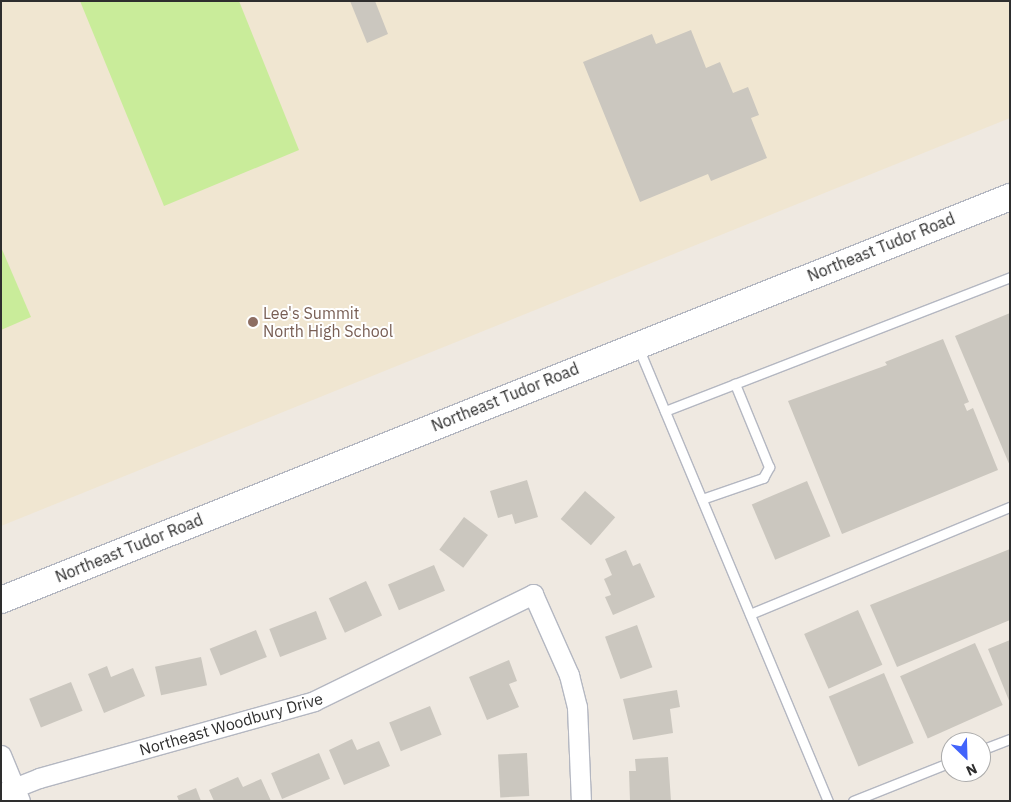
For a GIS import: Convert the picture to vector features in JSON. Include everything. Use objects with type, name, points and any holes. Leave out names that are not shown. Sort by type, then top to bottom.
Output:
[{"type":"street","name":"Northeast Tudor Road","points":[[1,600],[637,344],[1010,197]]},
{"type":"street","name":"Northeast Woodbury Drive","points":[[12,794],[314,701],[534,594],[569,676],[578,707],[581,801]]},
{"type":"street","points":[[1,755],[12,794]]},
{"type":"lane","points":[[665,411],[1010,277]]},
{"type":"lane","points":[[637,344],[828,801]]},
{"type":"lane","points":[[702,499],[763,478],[769,467],[736,384]]},
{"type":"lane","points":[[750,614],[1010,507]]},
{"type":"lane","points":[[991,746],[1010,739]]},
{"type":"lane","points":[[853,801],[941,766]]},
{"type":"shaded area","name":"Lee's Summit North High School","points":[[1,1],[1010,1],[1010,118],[1,526]]},
{"type":"green space","points":[[80,1],[239,1],[299,150],[164,206]]},
{"type":"green space","points":[[1,247],[31,317],[1,330]]},
{"type":"building","points":[[350,1],[375,1],[388,34],[367,43]]},
{"type":"building","points":[[691,30],[706,68],[720,62],[733,93],[748,87],[759,115],[751,118],[767,158],[711,181],[708,174],[640,202],[583,62],[652,34],[656,44]]},
{"type":"building","points":[[1010,313],[1010,466],[955,336]]},
{"type":"building","points":[[943,339],[969,402],[964,404],[967,411],[973,408],[998,470],[842,534],[788,401],[887,365],[885,362]]},
{"type":"building","points":[[527,480],[538,517],[515,524],[512,514],[498,518],[490,491]]},
{"type":"building","points":[[807,481],[830,536],[775,560],[752,504]]},
{"type":"building","points":[[585,491],[615,517],[591,545],[561,519]]},
{"type":"building","points":[[464,517],[488,535],[463,568],[439,550]]},
{"type":"building","points":[[1010,549],[1010,620],[897,667],[870,605]]},
{"type":"building","points":[[626,550],[633,566],[640,563],[655,597],[613,615],[605,597],[611,595],[604,579],[612,575],[605,559]]},
{"type":"building","points":[[434,565],[445,591],[399,610],[388,585]]},
{"type":"building","points":[[366,581],[382,615],[345,633],[329,598]]},
{"type":"building","points":[[858,610],[882,665],[829,689],[804,634]]},
{"type":"building","points":[[316,611],[327,639],[280,657],[269,629]]},
{"type":"building","points":[[637,625],[652,667],[620,679],[605,637]]},
{"type":"building","points":[[256,630],[267,657],[221,676],[210,649]]},
{"type":"building","points":[[1010,640],[1010,703],[988,649]]},
{"type":"building","points":[[975,643],[1003,705],[928,738],[900,676]]},
{"type":"building","points":[[201,657],[207,685],[161,695],[155,667]]},
{"type":"building","points":[[509,660],[517,681],[509,684],[519,707],[487,720],[469,677]]},
{"type":"building","points":[[107,666],[111,677],[133,668],[145,696],[104,713],[88,674]]},
{"type":"building","points":[[884,673],[914,743],[858,766],[829,696]]},
{"type":"building","points":[[71,682],[83,711],[41,728],[29,699]]},
{"type":"building","points":[[677,690],[680,707],[670,709],[673,733],[633,740],[623,699]]},
{"type":"building","points":[[430,706],[442,735],[401,751],[389,722]]},
{"type":"building","points":[[352,739],[357,750],[379,741],[390,766],[344,785],[329,750]]},
{"type":"building","points":[[319,753],[330,779],[282,799],[271,773]]},
{"type":"building","points":[[527,753],[529,796],[500,797],[498,755]]},
{"type":"building","points":[[668,757],[671,801],[630,801],[629,771],[636,771],[635,759]]},
{"type":"building","points":[[238,777],[243,787],[261,779],[271,801],[214,801],[209,790]]},
{"type":"building","points":[[196,788],[201,801],[179,801],[177,796]]},
{"type":"place","name":"Lee's Summit North High School","points":[[253,322]]}]
